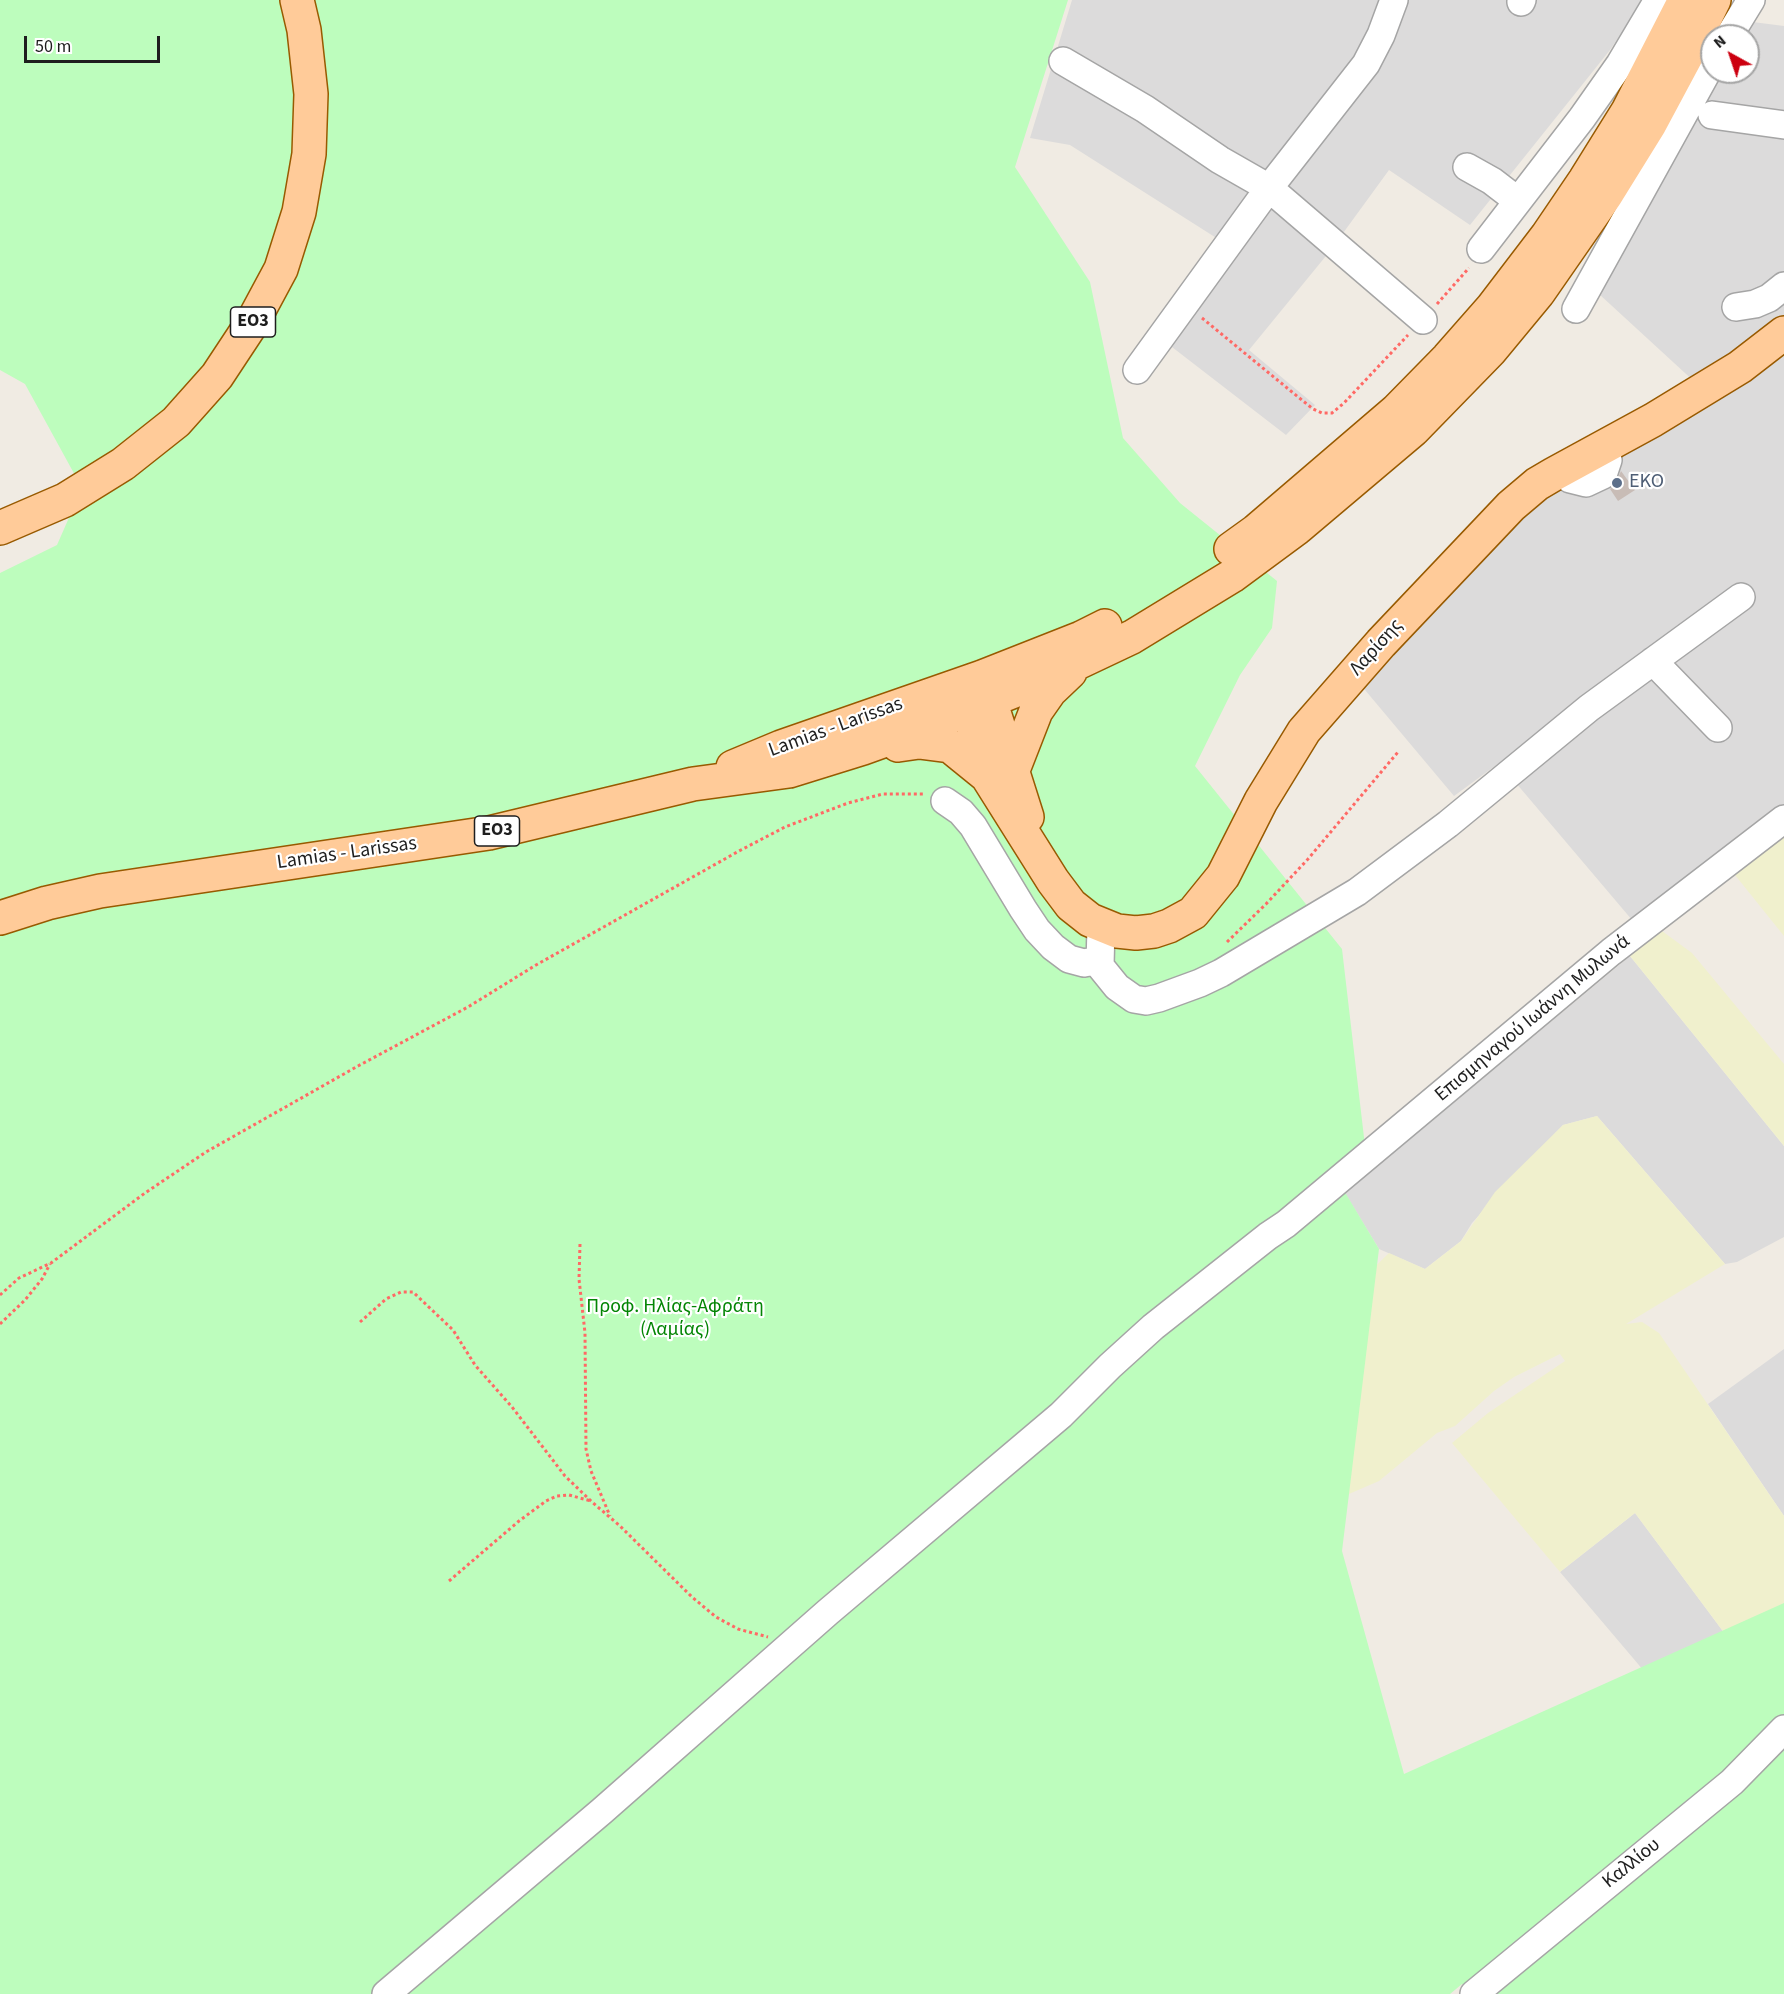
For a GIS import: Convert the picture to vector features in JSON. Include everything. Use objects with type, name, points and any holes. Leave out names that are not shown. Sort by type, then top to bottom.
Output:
[{"type":"main road","name":"ΕΟ3","points":[[0,528],[65,500],[123,464],[176,422],[218,376],[252,323],[280,269],[298,212],[309,154],[311,94],[304,30],[297,0]]},
{"type":"main road","points":[[863,748],[1122,617],[1194,574],[1256,531],[1396,411],[1472,333],[1547,236],[1628,111],[1685,0]]},
{"type":"main road","points":[[976,692],[1039,681],[1132,637],[1207,593],[1270,549],[1413,430],[1468,376],[1538,293],[1606,195],[1650,124],[1713,0]]},
{"type":"main road","name":"Λαρίσης","points":[[976,692],[1000,773],[1037,854],[1071,905],[1082,915],[1101,926],[1127,932],[1154,931],[1182,920],[1193,913],[1223,876],[1261,801],[1304,731],[1374,651],[1510,506],[1546,479],[1653,420],[1740,367],[1784,333]]},
{"type":"main road","points":[[1000,773],[1042,701],[1064,677],[1090,658]]},
{"type":"main road","name":"Lamias - Larissas","points":[[693,784],[781,747],[976,692]]},
{"type":"main road","name":"ΕΟ3","points":[[863,748],[919,742],[941,743],[957,750],[977,770],[1000,773]]},
{"type":"main road","name":"Lamias - Larissas","points":[[0,918],[47,903],[100,891],[489,833],[693,784],[789,771],[863,748]]},
{"type":"street","points":[[1137,370],[1269,188],[1366,64],[1381,35],[1394,0]]},
{"type":"street","points":[[1481,249],[1582,118],[1620,64],[1659,0]]},
{"type":"street","points":[[1736,24],[1751,0]]},
{"type":"street","points":[[1063,61],[1146,109],[1220,160],[1269,188],[1423,320]]},
{"type":"street","points":[[1576,309],[1700,84]]},
{"type":"street","points":[[1712,115],[1784,125]]},
{"type":"street","points":[[1467,166],[1518,201]]},
{"type":"street","points":[[1736,307],[1755,304],[1769,298],[1784,286]]},
{"type":"street","points":[[1570,479],[1586,483],[1603,475],[1608,460]]},
{"type":"street","points":[[1101,926],[1100,966],[1117,987],[1134,999],[1146,1001],[1177,992],[1221,973],[1357,892],[1448,824],[1546,742],[1741,597]]},
{"type":"street","points":[[1653,661],[1718,728]]},
{"type":"street","points":[[945,801],[961,812],[973,826],[1023,909],[1037,930],[1053,947],[1069,959],[1084,963],[1100,960]]},
{"type":"street","name":"Επισμηναγού Ιωάννη Μυλωνά","points":[[386,1994],[681,1744],[789,1646],[1061,1415],[1153,1327],[1286,1224],[1611,952],[1784,819]]},
{"type":"street","name":"Καλλίου","points":[[1474,1994],[1732,1782],[1784,1729]]},
{"type":"path","points":[[1184,305],[1299,398],[1322,413],[1332,413],[1423,320],[1454,285],[1481,249]]},
{"type":"path","points":[[1223,945],[1308,859],[1398,752]]},
{"type":"path","points":[[0,1294],[20,1278],[51,1263],[145,1193],[206,1152],[468,1007],[536,965],[739,850],[785,827],[848,803],[884,794],[920,793],[945,801]]},
{"type":"path","points":[[580,1244],[579,1279],[585,1333],[586,1449],[591,1471],[610,1518]]},
{"type":"path","points":[[0,1324],[25,1300],[51,1263]]},
{"type":"path","points":[[360,1322],[386,1299],[401,1292],[412,1292],[453,1330],[475,1365],[512,1407],[565,1476],[692,1597],[716,1617],[738,1629],[771,1637],[789,1646]]},
{"type":"path","points":[[449,1581],[546,1501],[557,1496],[569,1495],[592,1502]]},
{"type":"shaded area","points":[[1072,0],[1644,0],[1610,50],[1470,225],[1389,170],[1330,251],[1249,350],[1315,405],[1286,435],[1159,337],[1229,246],[1070,145],[1030,138]]},
{"type":"shaded area","points":[[1745,21],[1784,26],[1784,810],[1638,927],[1499,763],[1454,796],[1360,684],[1527,510],[1710,396],[1599,294],[1706,84],[1760,84],[1760,24],[1743,24]]},
{"type":"shaded area","points":[[1630,956],[1784,1146],[1784,1237],[1737,1262],[1725,1264],[1597,1116],[1563,1125],[1472,1223],[1461,1241],[1425,1269],[1379,1249],[1345,1193]]},
{"type":"shaded area","points":[[1784,1349],[1784,1516],[1708,1404]]},
{"type":"shaded area","points":[[1635,1513],[1780,1708],[1722,1763],[1560,1572]]},
{"type":"green space","name":"Προφ. Ηλίας-Αφράτη (Λαμίας)","points":[[0,0],[1068,0],[1015,167],[1090,282],[1123,438],[1180,503],[1277,581],[1272,628],[1240,675],[1195,766],[1342,949],[1365,1146],[1334,1174],[1379,1249],[1342,1551],[1404,1774],[1784,1603],[1784,1994],[1491,1994],[1462,1984],[1450,1994],[0,1994],[0,573],[57,545],[82,488],[25,384],[0,370]]},
{"type":"green space","points":[[1784,836],[1784,936],[1735,875]]},
{"type":"green space","points":[[1662,931],[1692,953],[1784,1064],[1784,1146],[1630,956]]},
{"type":"green space","points":[[1597,1116],[1725,1264],[1626,1324],[1642,1322],[1659,1333],[1784,1516],[1784,1704],[1780,1708],[1635,1513],[1560,1572],[1452,1443],[1488,1413],[1565,1361],[1560,1354],[1514,1377],[1494,1391],[1455,1426],[1437,1433],[1379,1481],[1342,1497],[417,1994],[1351,1290],[1389,1253],[1425,1269],[1461,1241],[1495,1192],[1563,1125]]},
{"type":"building","points":[[1621,471],[1635,490],[1618,501],[1610,489],[1615,485]]},
{"type":"place","name":"EKO","points":[[1617,483]]}]
